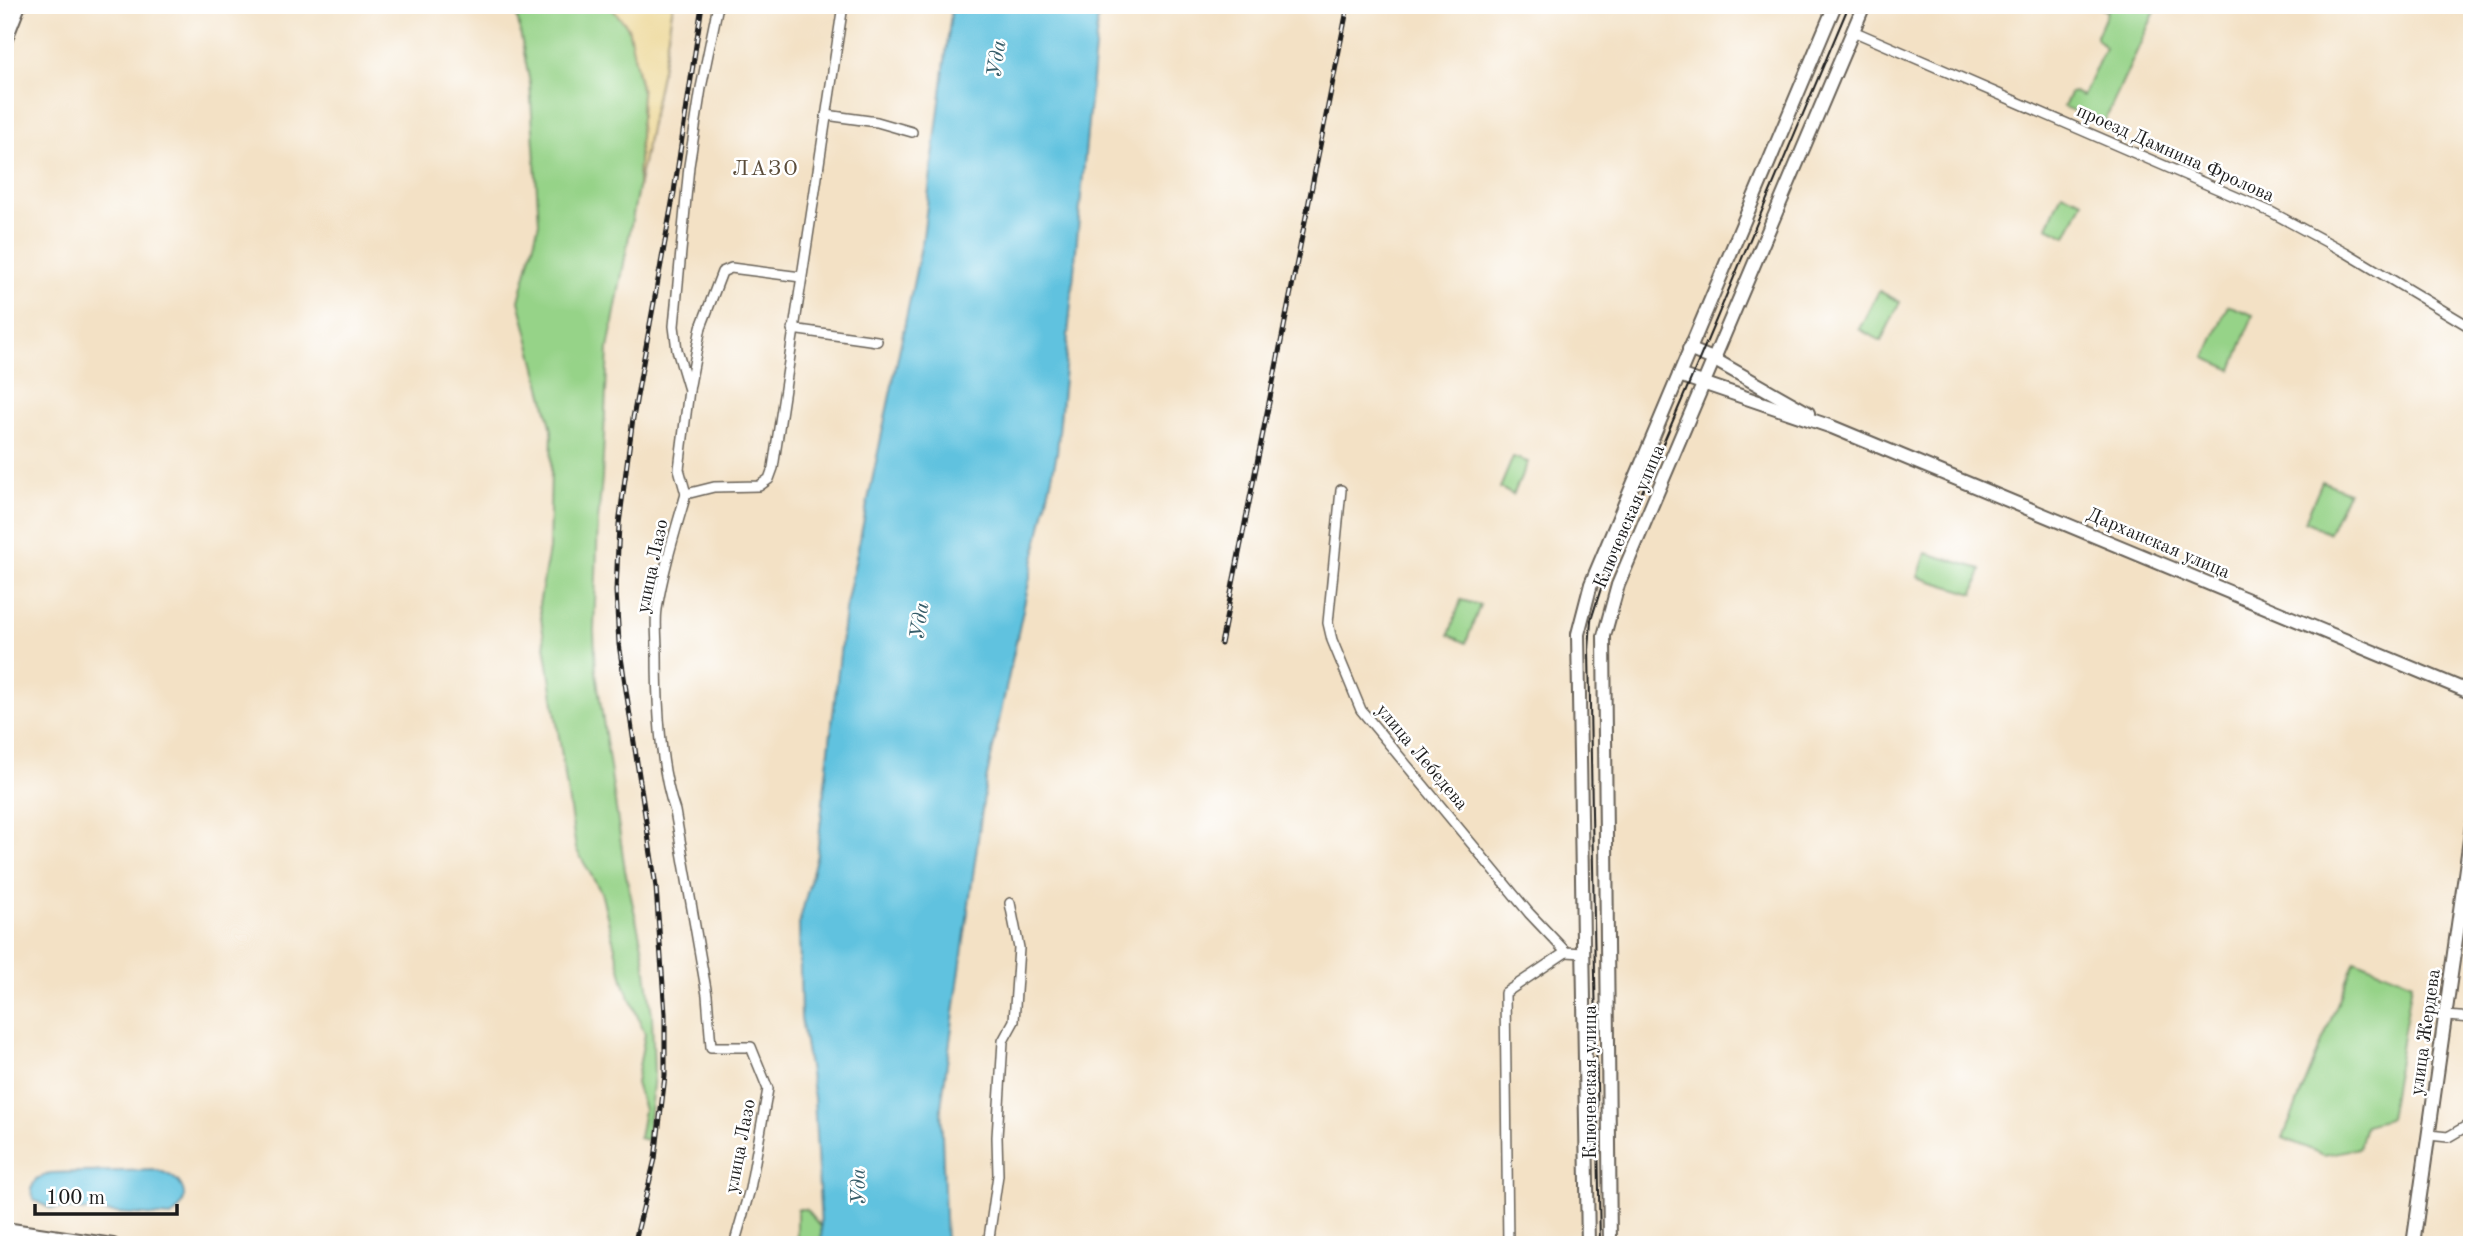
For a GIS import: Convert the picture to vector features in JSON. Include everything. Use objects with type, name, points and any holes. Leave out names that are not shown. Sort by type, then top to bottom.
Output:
[{"type":"main road","points":[[5,41],[19,5]]},
{"type":"main road","name":"Ключевская улица","points":[[1588,1245],[1578,634],[1591,584],[1835,5]]},
{"type":"main road","name":"Ключевская улица","points":[[1610,1245],[1604,636],[1618,585],[1864,5]]},
{"type":"main road","name":"Дарханская улица","points":[[1689,349],[1715,360],[1832,427]]},
{"type":"main road","name":"Дарханская улица","points":[[1679,374],[1704,385],[1832,427],[2472,693]]},
{"type":"main road","name":"улица Жердева","points":[[2413,1245],[2472,825]]},
{"type":"main road","points":[[5,1229],[113,1245]]},
{"type":"street","points":[[689,390],[677,350],[674,326],[690,166],[701,88],[718,5]]},
{"type":"street","points":[[801,277],[731,268],[722,272],[701,327],[689,390],[679,468],[685,494],[714,487],[759,486],[769,479],[773,468],[843,5]]},
{"type":"street","points":[[2464,5],[2472,8]]},
{"type":"street","name":"проезд Дамнина Фролова","points":[[1853,31],[2271,212],[2347,253],[2472,328]]},
{"type":"street","points":[[826,115],[877,122],[912,132]]},
{"type":"street","points":[[792,329],[877,341]]},
{"type":"street","name":"улица Лебедева","points":[[1341,490],[1328,623],[1332,640],[1362,710],[1529,913],[1566,952]]},
{"type":"street","name":"улица Лазо","points":[[685,494],[657,611],[657,682],[666,774],[707,995],[711,1047],[751,1047],[768,1089],[750,1189],[734,1245]]},
{"type":"street","points":[[988,1245],[998,1175],[997,1138],[1003,1041],[1014,1021],[1018,948],[1010,903]]},
{"type":"street","points":[[1508,1245],[1505,993],[1566,952],[1583,953]]},
{"type":"street","points":[[2446,1016],[2472,1018]]},
{"type":"street","points":[[2429,1135],[2448,1138],[2472,1123]]},
{"type":"green space","points":[[515,5],[609,5],[628,27],[642,93],[638,188],[608,349],[594,631],[596,672],[625,870],[643,950],[652,1015],[654,1075],[647,1140],[639,1138],[644,1110],[636,1083],[645,1034],[624,984],[601,892],[576,849],[539,605],[549,549],[552,430],[519,301],[539,223],[530,84]]},
{"type":"green space","points":[[2095,5],[2158,5],[2104,123],[2064,107],[2070,93],[2083,96],[2105,48],[2096,38],[2108,11]]},
{"type":"green space","points":[[2062,193],[2083,201],[2066,236],[2047,227]]},
{"type":"green space","points":[[1879,291],[1900,302],[1881,341],[1859,329]]},
{"type":"green space","points":[[2228,305],[2253,315],[2232,370],[2205,358]]},
{"type":"green space","points":[[1513,457],[1528,462],[1513,495],[1500,488]]},
{"type":"green space","points":[[2322,481],[2348,492],[2329,533],[2305,521]]},
{"type":"green space","points":[[1926,553],[1981,569],[1974,594],[1918,577]]},
{"type":"green space","points":[[1461,600],[1480,605],[1466,643],[1449,635]]},
{"type":"green space","points":[[2355,960],[2412,983],[2389,1119],[2365,1125],[2359,1148],[2324,1155],[2283,1138]]},
{"type":"green space","points":[[797,1209],[806,1209],[821,1227],[822,1245],[797,1245]]},
{"type":"sand","points":[[609,5],[673,5],[638,188],[642,92],[628,27]]},
{"type":"water","name":"Уда","points":[[952,5],[1099,5],[1057,453],[986,781],[941,1107],[946,1245],[822,1245],[814,1098],[801,1018],[799,924],[817,854],[845,610],[923,237]]},
{"type":"water","points":[[157,1170],[174,1178],[183,1189],[183,1202],[171,1217],[49,1208],[34,1200],[31,1189],[36,1179],[50,1173]]},
{"type":"tram line","points":[[1600,1245],[1589,650],[1591,620],[1603,582],[1849,5]]},
{"type":"railway","points":[[634,1245],[655,1159],[665,1076],[665,1014],[656,887],[619,644],[616,591],[619,524],[633,418],[674,192],[702,5]]},
{"type":"railway","points":[[1221,644],[1348,5]]},
{"type":"district","name":"ЛАЗО","points":[[766,168]]}]
